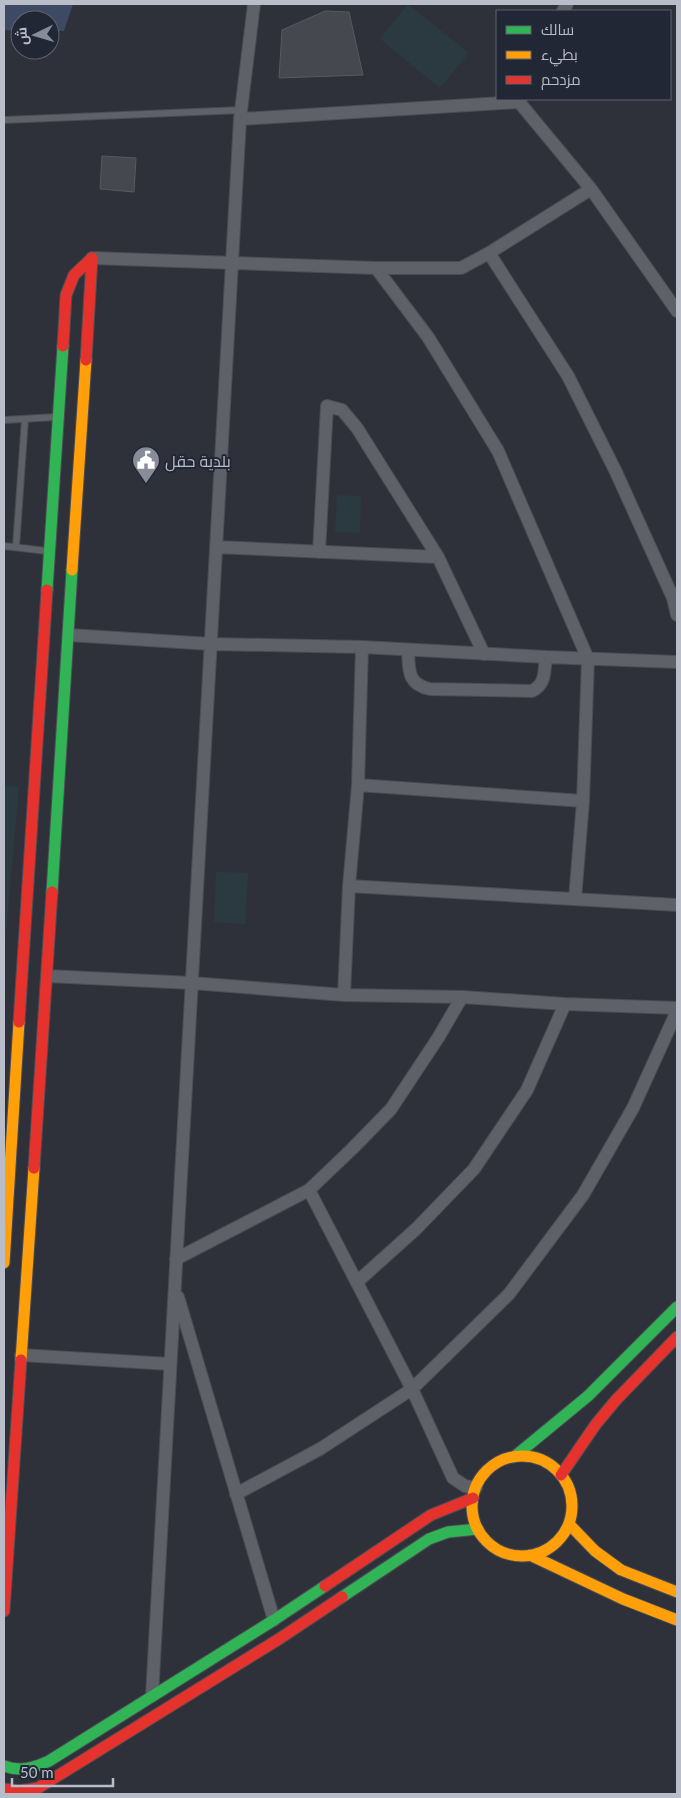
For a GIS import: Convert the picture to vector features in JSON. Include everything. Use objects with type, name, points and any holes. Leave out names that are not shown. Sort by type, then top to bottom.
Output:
[{"type":"street","points":[[152,1696],[232,262],[241,115],[254,4]]},
{"type":"street","points":[[241,115],[520,100],[591,189],[676,306]]},
{"type":"street","points":[[4,1262],[66,295],[74,275],[92,258],[376,268],[461,268],[489,253],[591,189]]},
{"type":"street","points":[[489,253],[568,376],[616,472],[673,598],[677,615]]},
{"type":"street","points":[[4,1611],[47,976],[92,258]]},
{"type":"street","points":[[376,268],[428,336],[498,450],[588,659],[583,801],[575,899]]},
{"type":"street","points":[[70,286],[76,281],[80,281],[84,282],[89,289]]},
{"type":"street","points":[[319,552],[327,406],[342,410],[358,428],[438,557],[484,654]]},
{"type":"street","points":[[56,437],[80,438]]},
{"type":"street","points":[[216,547],[438,557]]},
{"type":"street","points":[[69,635],[211,644],[362,646],[546,658],[677,662]]},
{"type":"street","points":[[344,995],[349,886],[358,785],[362,646]]},
{"type":"street","points":[[408,650],[409,673],[413,681],[420,687],[430,689],[532,691],[543,682],[546,658]]},
{"type":"street","points":[[358,785],[583,801]]},
{"type":"street","points":[[349,886],[677,905]]},
{"type":"street","points":[[47,976],[192,983],[344,995],[462,997],[677,1009],[633,1108],[583,1195],[509,1294],[412,1390],[320,1449],[236,1494]]},
{"type":"street","points":[[176,1259],[308,1190],[391,1109],[438,1038],[462,997]]},
{"type":"street","points":[[356,1282],[416,1229],[474,1169],[527,1090],[565,1004]]},
{"type":"street","points":[[308,1190],[412,1390],[453,1478],[475,1493]]},
{"type":"street","points":[[175,1286],[274,1620]]},
{"type":"street","points":[[514,1457],[588,1396],[677,1307]]},
{"type":"street","points":[[561,1474],[596,1424],[616,1400],[677,1337]]},
{"type":"street","points":[[21,1355],[170,1364]]},
{"type":"street","points":[[530,1556],[550,1548],[558,1541],[569,1524],[572,1503],[561,1474],[549,1464],[535,1458],[514,1457],[504,1459],[487,1471],[475,1493],[474,1514],[478,1529],[488,1541],[500,1551],[530,1556],[623,1599],[677,1620]]},
{"type":"street","points":[[4,1766],[13,1769],[24,1769],[49,1761],[274,1620],[431,1514],[475,1493]]},
{"type":"street","points":[[569,1524],[594,1551],[622,1570],[677,1592]]},
{"type":"street","points":[[4,1789],[29,1791],[38,1788],[279,1639],[429,1539],[448,1532],[478,1529]]},
{"type":"street","points":[[24,1769],[29,1791]]},
{"type":"lane","points":[[4,120],[241,115]]},
{"type":"lane","points":[[4,420],[58,417]]},
{"type":"lane","points":[[16,547],[25,419]]},
{"type":"lane","points":[[4,546],[49,551]]},
{"type":"shaded area","points":[[408,4],[469,53],[440,88],[380,39]]},
{"type":"shaded area","points":[[337,495],[361,496],[360,533],[335,532]]},
{"type":"shaded area","points":[[4,785],[19,787],[5,945],[4,945]]},
{"type":"shaded area","points":[[216,872],[248,873],[245,924],[214,922]]},
{"type":"water","points":[[4,4],[73,4],[64,31],[60,31],[60,10],[10,10],[10,30],[5,30]]},
{"type":"building","points":[[325,11],[349,12],[363,75],[279,78],[282,30]]},
{"type":"building","points":[[102,156],[136,158],[134,192],[100,189]]},
{"type":"traffic: fast","points":[[47,590],[63,346]]},
{"type":"traffic: fast","points":[[52,892],[72,570]]},
{"type":"traffic: fast","points":[[514,1457],[588,1396],[677,1307]]},
{"type":"traffic: fast","points":[[342,1597],[429,1539],[448,1532],[478,1529]]},
{"type":"traffic: fast","points":[[4,1766],[16,1769],[27,1768],[49,1761],[325,1586]]},
{"type":"traffic: slow","points":[[72,570],[86,360]]},
{"type":"traffic: slow","points":[[4,1263],[19,1022]]},
{"type":"traffic: slow","points":[[21,1360],[34,1168]]},
{"type":"traffic: slow","points":[[522,1456],[541,1460],[557,1471],[568,1487],[572,1506],[568,1525],[557,1541],[541,1552],[522,1556],[503,1552],[487,1541],[476,1525],[472,1506],[476,1487],[487,1471],[503,1460],[522,1456]]},
{"type":"traffic: slow","points":[[569,1524],[595,1551],[621,1570],[677,1592]]},
{"type":"traffic: slow","points":[[530,1555],[623,1599],[677,1620]]},
{"type":"traffic: jam","points":[[63,346],[66,295],[74,275],[92,258]]},
{"type":"traffic: jam","points":[[86,360],[92,258]]},
{"type":"traffic: jam","points":[[19,1022],[47,590]]},
{"type":"traffic: jam","points":[[34,1168],[52,892]]},
{"type":"traffic: jam","points":[[561,1475],[596,1424],[616,1400],[677,1337]]},
{"type":"traffic: jam","points":[[4,1611],[21,1360]]},
{"type":"traffic: jam","points":[[325,1586],[431,1515],[473,1498]]},
{"type":"traffic: jam","points":[[4,1789],[19,1791],[38,1788],[279,1639],[342,1597]]},
{"type":"place","name":"بلدية حقل","points":[[146,484]]}]
